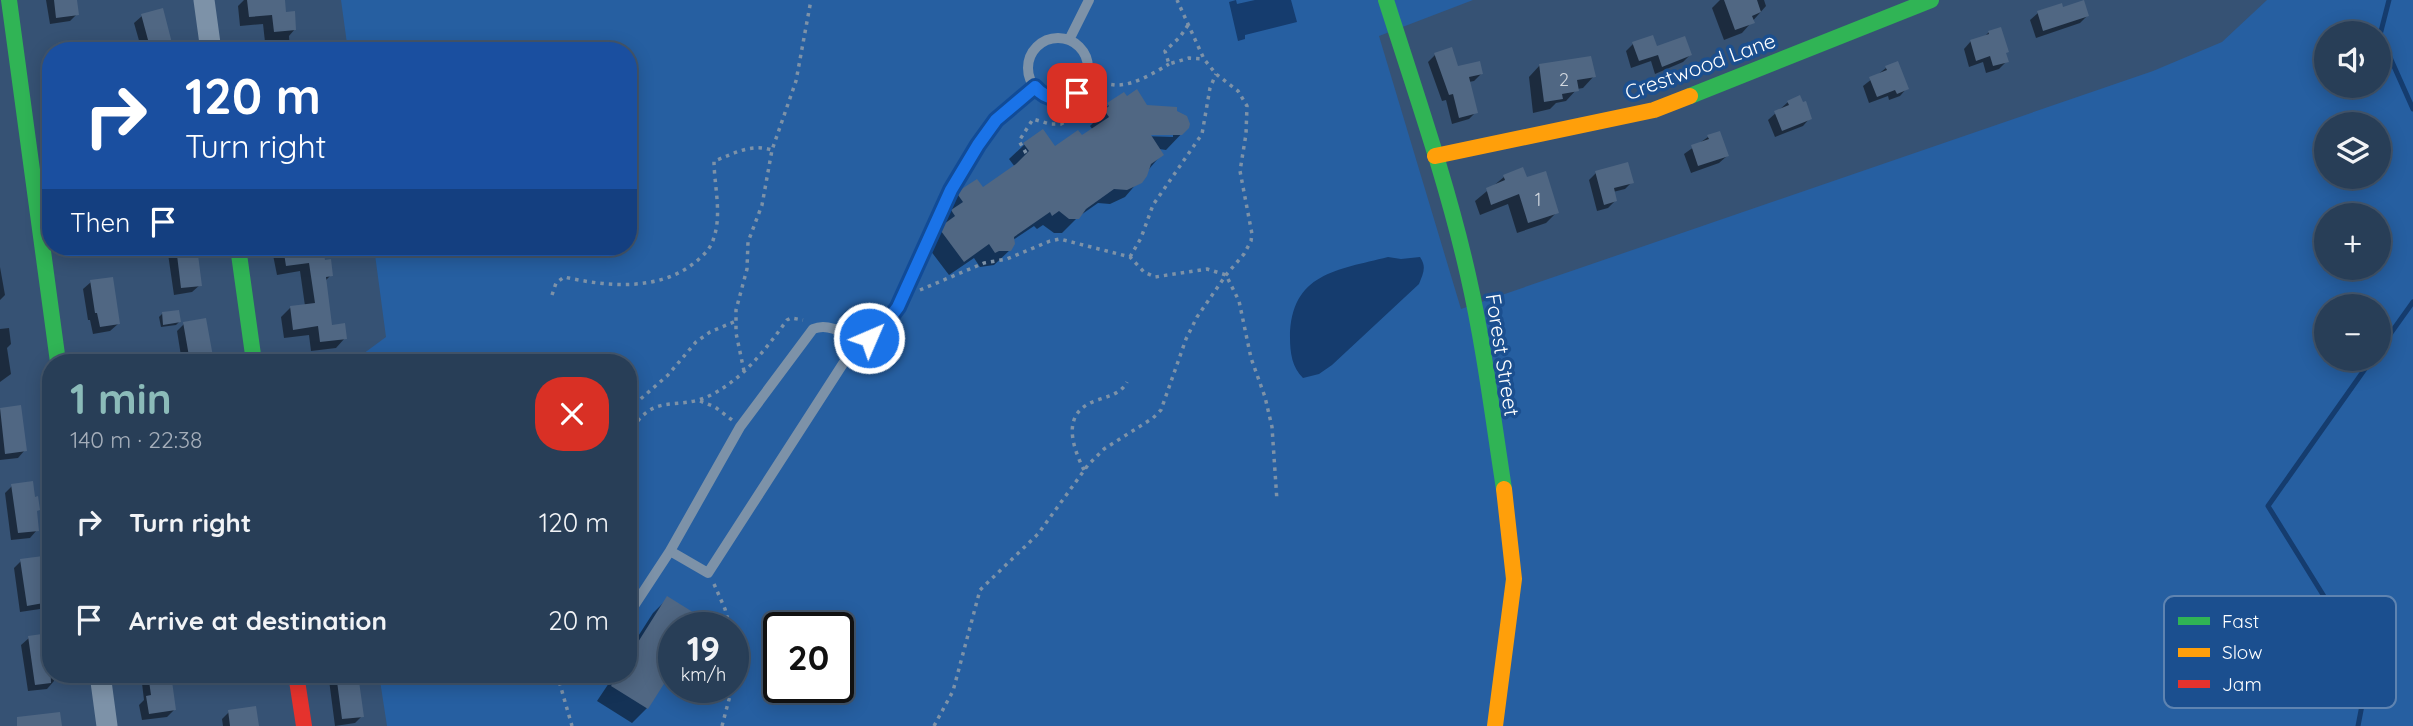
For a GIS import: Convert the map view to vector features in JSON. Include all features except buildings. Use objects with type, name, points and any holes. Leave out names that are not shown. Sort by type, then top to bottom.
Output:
[{"type":"street","points":[[9,0],[42,244]]},
{"type":"street","points":[[204,0],[210,42]]},
{"type":"street","name":"Forest Street","points":[[1385,0],[1435,156],[1474,302],[1511,537],[1513,591],[1495,726]]},
{"type":"street","name":"Crestwood Lane","points":[[1435,156],[1654,110],[1931,0]]},
{"type":"street","points":[[44,256],[57,354]]},
{"type":"street","points":[[239,256],[253,354]]},
{"type":"street","points":[[101,683],[107,726]]},
{"type":"street","points":[[297,683],[303,726]]},
{"type":"lane","points":[[1069,40],[1089,0]]},
{"type":"lane","points":[[1054,38],[1069,40],[1087,56],[1089,66],[1086,80],[1077,93],[1058,99],[1048,97],[1035,87],[1029,76],[1028,65],[1036,47],[1054,38]]},
{"type":"lane","points":[[670,551],[708,573],[857,342],[875,336],[902,298],[951,190],[978,145],[996,120],[1035,87]]},
{"type":"lane","points":[[637,601],[670,551],[740,427],[815,328],[826,326],[857,342]]},
{"type":"path","points":[[744,371],[736,321],[747,268],[748,242],[762,205],[772,150],[796,82],[811,0]]},
{"type":"path","points":[[934,726],[953,691],[980,590],[1038,534],[1084,471],[1104,449],[1161,410],[1196,317],[1251,241],[1240,171],[1247,106],[1238,91],[1216,74],[1204,59],[1177,0]]},
{"type":"path","points":[[1169,64],[1165,51],[1188,25]]},
{"type":"path","points":[[1086,80],[1124,84],[1169,64],[1189,58],[1204,59]]},
{"type":"path","points":[[1130,257],[1141,238],[1153,205],[1202,134],[1210,88],[1216,74]]},
{"type":"path","points":[[1026,153],[1019,141],[1033,119],[1050,124],[1068,121],[1103,102]]},
{"type":"path","points":[[1068,121],[1072,129]]},
{"type":"path","points":[[552,295],[556,283],[564,277],[604,285],[643,284],[689,268],[711,246],[716,234],[714,161],[751,146],[772,150]]},
{"type":"path","points":[[902,298],[984,262],[1007,259],[1060,239],[1130,257],[1144,272],[1156,277],[1207,269],[1226,275],[1239,301],[1251,358],[1272,427],[1277,501]]},
{"type":"path","points":[[637,424],[646,412],[659,405],[698,401],[727,385],[764,352],[787,320],[803,320]]},
{"type":"path","points":[[637,402],[668,375],[696,342],[710,332],[736,321]]},
{"type":"path","points":[[1084,471],[1073,446],[1071,429],[1074,417],[1083,407],[1118,393],[1127,382]]},
{"type":"path","points":[[698,401],[715,407],[740,427]]},
{"type":"path","points":[[708,573],[726,612]]},
{"type":"path","points":[[560,683],[572,726]]},
{"type":"path","points":[[722,726],[728,703]]},
{"type":"shaded area","points":[[341,0],[1473,0],[1379,36],[1461,309],[2153,71],[2222,42],[2267,0],[2413,0],[2413,726],[387,726],[380,683],[637,683],[637,354],[363,354],[386,337],[375,256],[637,256],[637,42],[347,42]]},
{"type":"shaded area","points":[[1236,0],[1237,4],[1255,0],[1291,0],[1297,22],[1245,35],[1245,39],[1238,41],[1229,2]]},
{"type":"shaded area","points":[[1388,257],[1420,257],[1424,267],[1419,284],[1332,365],[1319,374],[1303,378],[1294,364],[1290,343],[1292,316],[1299,299],[1308,287],[1320,278],[1351,266]]},
{"type":"waterway","points":[[2389,0],[2380,35],[2413,109]]},
{"type":"waterway","points":[[2391,333],[2413,302]]},
{"type":"waterway","points":[[2324,596],[2268,506],[2364,371]]},
{"type":"waterway","points":[[2358,726],[2361,708]]},
{"type":"traffic: fast","points":[[9,0],[42,244]]},
{"type":"traffic: fast","points":[[1386,0],[1460,240],[1479,328],[1504,489]]},
{"type":"traffic: fast","points":[[1690,96],[1931,0]]},
{"type":"traffic: fast","points":[[44,256],[57,354]]},
{"type":"traffic: fast","points":[[239,256],[253,354]]},
{"type":"traffic: slow","points":[[1435,156],[1654,110],[1690,96]]},
{"type":"traffic: slow","points":[[1495,726],[1514,579],[1504,489]]},
{"type":"traffic: jam","points":[[297,683],[304,726]]},
{"type":"route","points":[[869,338],[881,330],[898,307],[951,190],[996,120],[1035,87],[1048,97],[1058,99],[1077,93]]}]
